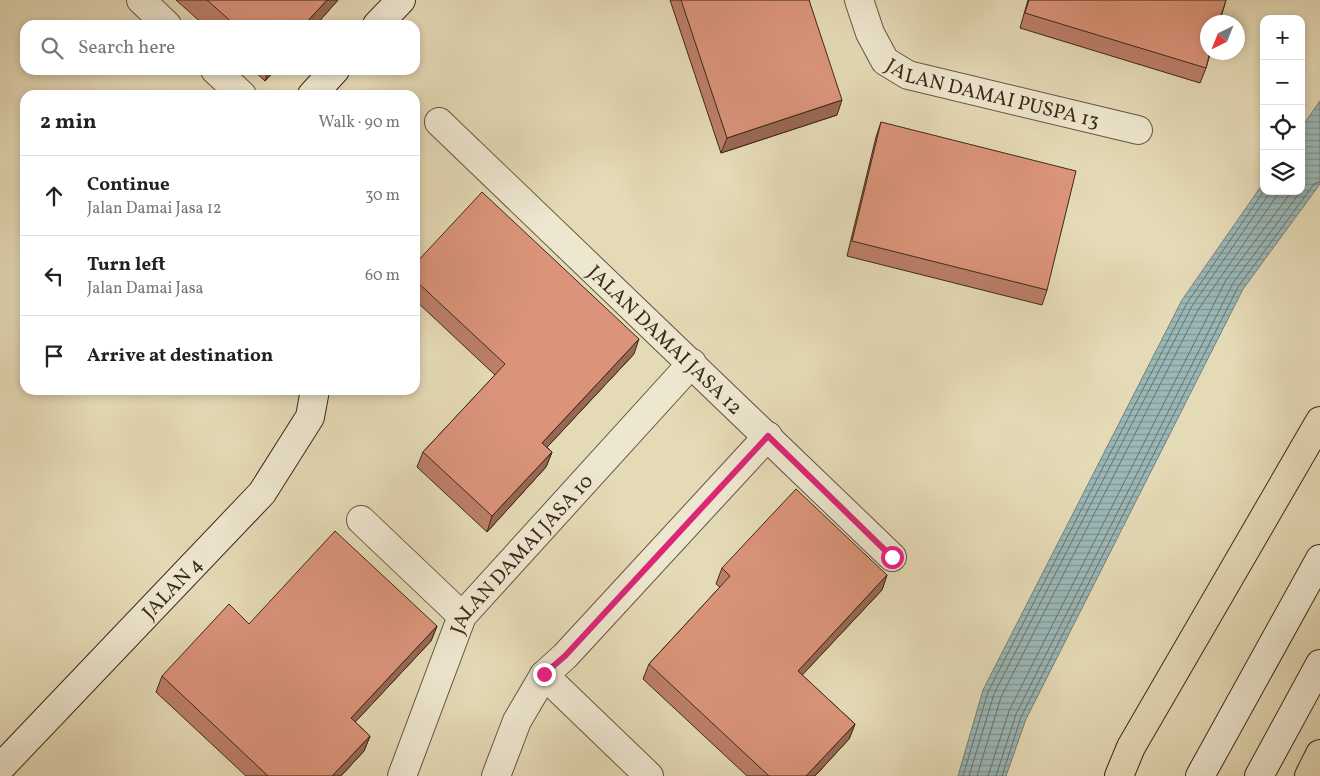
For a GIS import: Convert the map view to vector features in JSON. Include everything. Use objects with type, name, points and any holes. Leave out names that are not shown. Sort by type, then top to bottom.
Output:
[{"type":"highway","points":[[1119,776],[1131,747],[1320,421]]},
{"type":"highway","points":[[1309,776],[1320,754]]},
{"type":"street","points":[[141,0],[162,20]]},
{"type":"street","points":[[382,20],[401,0]]},
{"type":"street","name":"JALAN DAMAI PUSPA 13","points":[[859,0],[870,34],[885,61],[908,75],[1138,130]]},
{"type":"street","points":[[220,75],[237,90]]},
{"type":"street","points":[[317,90],[330,75]]},
{"type":"street","name":"JALAN DAMAI JASA 12","points":[[440,122],[892,557]]},
{"type":"street","name":"JALAN DAMAI JASA 10","points":[[402,776],[462,616],[692,363]]},
{"type":"street","name":"JALAN 4","points":[[0,768],[262,493],[310,417],[314,395]]},
{"type":"street","points":[[496,776],[517,721],[544,674],[565,656],[768,436]]},
{"type":"street","points":[[361,520],[462,616]]},
{"type":"street","points":[[1200,776],[1320,559]]},
{"type":"street","points":[[1259,776],[1320,664]]},
{"type":"street","points":[[544,674],[649,776]]},
{"type":"water","points":[[1320,101],[1320,184],[1243,289],[1026,719],[1006,776],[958,776],[983,690],[1182,300],[1260,188],[1260,195],[1305,195],[1305,122]]},
{"type":"building","points":[[207,0],[327,0],[309,20],[229,20]]},
{"type":"building","points":[[681,0],[809,0],[842,100],[727,138]]},
{"type":"building","points":[[1029,0],[1226,0],[1221,15],[1200,15],[1200,60],[1208,60],[1206,68],[1025,13]]},
{"type":"building","points":[[881,122],[1076,171],[1047,290],[852,241]]},
{"type":"building","points":[[482,192],[639,339],[542,443],[552,452],[492,516],[423,452],[505,364],[420,285],[420,259]]},
{"type":"building","points":[[796,489],[887,575],[798,671],[855,724],[806,776],[769,776],[649,664],[730,576],[722,568]]},
{"type":"building","points":[[335,531],[437,626],[351,718],[370,736],[332,776],[268,776],[162,676],[229,604],[249,624]]},
{"type":"route","points":[[544,674],[565,656],[768,436],[892,557]]}]
